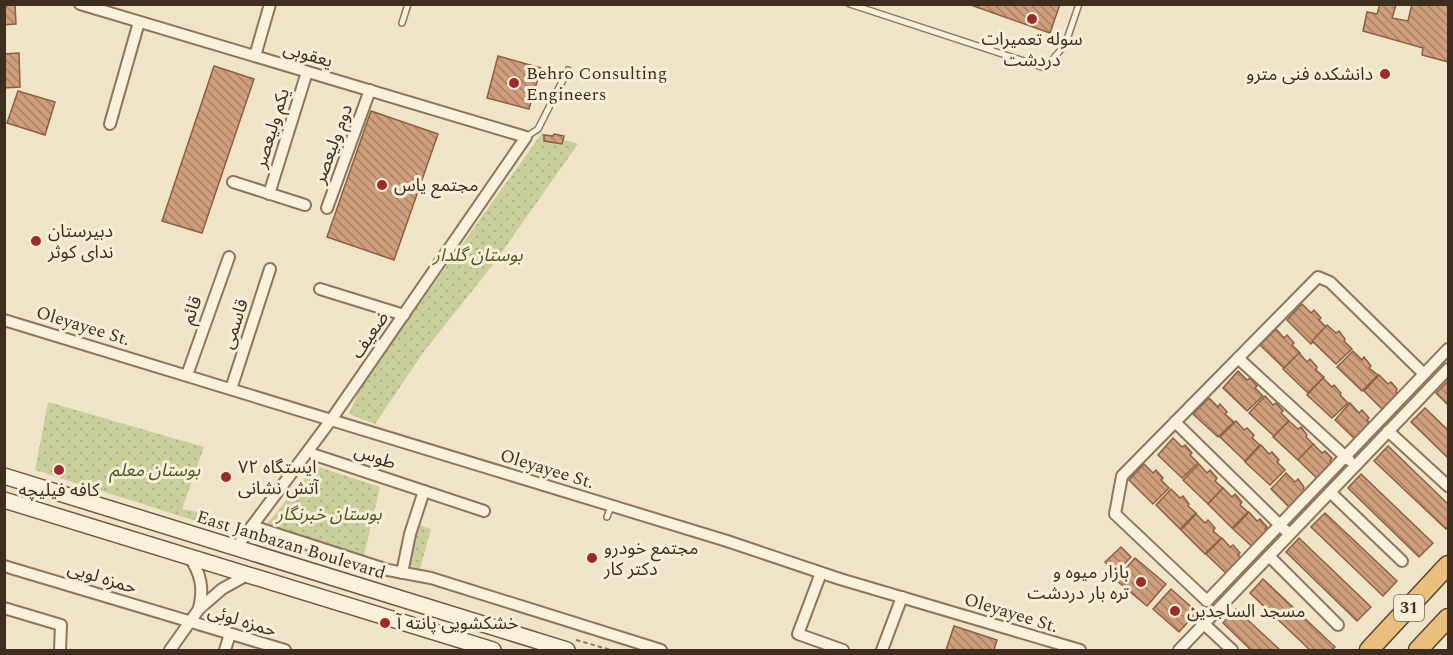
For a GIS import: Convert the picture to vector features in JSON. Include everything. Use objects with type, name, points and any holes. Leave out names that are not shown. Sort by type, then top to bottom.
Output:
[{"type":"highway","name":"31","points":[[1369,651],[1449,565]]},
{"type":"highway","name":"31","points":[[1418,651],[1449,618]]},
{"type":"main road","name":"East Janbazan Boulevard","points":[[4,476],[567,651]]},
{"type":"main road","points":[[4,500],[493,651]]},
{"type":"street","name":"یعقوبی","points":[[80,4],[526,136]]},
{"type":"street","points":[[255,56],[270,4]]},
{"type":"street","points":[[110,124],[139,22]]},
{"type":"street","name":"یکم ولیعصر","points":[[269,194],[307,72]]},
{"type":"street","name":"دوم ولیعصر","points":[[327,208],[370,90]]},
{"type":"street","name":"ضعیف","points":[[235,549],[332,420],[526,136]]},
{"type":"street","name":"یکم ولیعصر","points":[[233,182],[305,205]]},
{"type":"street","name":"قائم","points":[[187,375],[229,257]]},
{"type":"street","name":"قاسمی","points":[[231,389],[270,269]]},
{"type":"street","points":[[1424,374],[1330,282],[1318,277],[1122,476],[1115,514],[1207,601],[1449,349]]},
{"type":"street","points":[[320,289],[404,315]]},
{"type":"street","name":"Oleyayee St.","points":[[4,320],[332,420],[609,511],[1080,651]]},
{"type":"street","points":[[1238,358],[1355,467]]},
{"type":"street","points":[[1179,651],[1449,369]]},
{"type":"street","points":[[1175,422],[1290,535]]},
{"type":"street","points":[[1388,431],[1449,486]]},
{"type":"street","name":"طوس","points":[[315,455],[484,512]]},
{"type":"street","points":[[402,573],[410,534],[424,491]]},
{"type":"street","points":[[1330,492],[1402,561]]},
{"type":"street","points":[[252,526],[402,573],[431,578],[572,619],[661,651]]},
{"type":"street","points":[[189,556],[197,568],[201,581],[202,595],[199,609]]},
{"type":"street","points":[[1269,556],[1338,625]]},
{"type":"street","name":"حمزه لویی","points":[[4,566],[190,622]]},
{"type":"street","points":[[821,573],[798,634],[843,651]]},
{"type":"street","points":[[170,651],[199,609],[222,589],[249,574]]},
{"type":"street","points":[[882,651],[902,597]]},
{"type":"street","points":[[4,608],[62,625],[60,651]]},
{"type":"street","name":"حمزه لوئی","points":[[190,622],[281,650]]},
{"type":"street","points":[[1204,624],[1232,651]]},
{"type":"street","points":[[225,651],[230,634]]},
{"type":"lane","points":[[402,23],[408,4]]},
{"type":"lane","points":[[850,4],[1045,68],[1065,45],[1079,4]]},
{"type":"lane","points":[[526,136],[538,129],[568,70]]},
{"type":"green space","name":"بوستان گلدار","points":[[542,133],[578,144],[492,266],[425,350],[375,424],[349,414],[362,384]]},
{"type":"green space","name":"بوستان معلم","points":[[48,402],[204,447],[182,509],[198,512],[196,521],[35,470]]},
{"type":"green space","name":"بوستان خبرنگار","points":[[319,467],[380,487],[361,568],[256,537],[304,479]]},
{"type":"green space","points":[[417,524],[431,529],[420,569],[407,564]]},
{"type":"building","points":[[4,4],[15,4],[16,24],[4,25]]},
{"type":"building","name":"سوله تعمیرات دردشت","points":[[968,4],[1060,4],[1050,33]]},
{"type":"building","points":[[1380,4],[1396,5],[1392,18],[1408,21],[1412,4],[1448,4],[1448,62],[1422,55],[1423,48],[1363,31],[1367,12],[1377,14]]},
{"type":"building","points":[[19,53],[20,87],[4,88],[4,54]]},
{"type":"building","name":"Behro Consulting Engineers","points":[[498,56],[541,68],[529,109],[487,98]]},
{"type":"building","points":[[214,66],[254,79],[202,233],[162,221]]},
{"type":"building","points":[[18,91],[55,102],[45,135],[7,123]]},
{"type":"building","name":"مجتمع یاس","points":[[371,111],[438,134],[394,260],[327,237]]},
{"type":"building","points":[[554,134],[564,136],[562,144],[544,141],[544,135],[553,136]]},
{"type":"building","points":[[1302,304],[1311,313],[1314,310],[1321,318],[1319,320],[1327,328],[1311,344],[1287,320]]},
{"type":"building","points":[[1327,325],[1336,333],[1339,331],[1344,341],[1352,349],[1336,364],[1312,341]]},
{"type":"building","points":[[1276,329],[1284,338],[1287,335],[1294,343],[1292,345],[1300,353],[1285,369],[1260,345]]},
{"type":"building","points":[[1353,351],[1362,360],[1364,357],[1371,366],[1369,368],[1378,375],[1362,391],[1337,367]]},
{"type":"building","points":[[1299,353],[1307,362],[1310,359],[1317,367],[1316,370],[1324,377],[1308,393],[1283,369]]},
{"type":"building","points":[[1238,371],[1247,380],[1250,378],[1257,386],[1255,388],[1263,396],[1247,411],[1223,388]]},
{"type":"building","points":[[1379,375],[1388,384],[1391,382],[1397,389],[1396,392],[1404,399],[1388,415],[1364,391]]},
{"type":"building","points":[[1323,378],[1332,387],[1334,385],[1348,403],[1332,418],[1307,395]]},
{"type":"building","points":[[1448,381],[1448,405],[1436,393]]},
{"type":"building","points":[[1265,396],[1273,405],[1276,403],[1283,411],[1281,413],[1289,421],[1274,436],[1249,413]]},
{"type":"building","points":[[1209,398],[1218,407],[1220,404],[1227,412],[1225,414],[1234,422],[1218,437],[1193,414]]},
{"type":"building","points":[[1350,403],[1359,413],[1362,410],[1369,418],[1367,420],[1375,428],[1359,443],[1335,420]]},
{"type":"building","points":[[1425,408],[1448,430],[1448,458],[1411,422]]},
{"type":"building","points":[[1236,421],[1244,430],[1247,428],[1254,435],[1252,438],[1260,445],[1245,461],[1220,437]]},
{"type":"building","points":[[1289,421],[1298,429],[1301,427],[1306,437],[1314,445],[1298,460],[1273,437]]},
{"type":"building","points":[[1173,438],[1182,447],[1185,445],[1192,453],[1190,455],[1198,463],[1182,478],[1158,455]]},
{"type":"building","points":[[1313,444],[1322,453],[1325,451],[1332,458],[1330,461],[1338,468],[1323,484],[1298,460]]},
{"type":"building","points":[[1261,445],[1269,454],[1272,452],[1279,460],[1277,462],[1285,470],[1270,485],[1245,462]]},
{"type":"building","points":[[1388,446],[1448,504],[1446,529],[1374,461]]},
{"type":"building","points":[[1144,464],[1153,473],[1156,470],[1163,478],[1161,480],[1169,488],[1153,504],[1129,480]]},
{"type":"building","points":[[1199,464],[1207,473],[1210,470],[1217,478],[1215,481],[1223,488],[1208,504],[1183,480]]},
{"type":"building","points":[[1286,473],[1295,482],[1298,479],[1303,489],[1311,497],[1295,513],[1271,489]]},
{"type":"building","points":[[1361,474],[1433,543],[1419,557],[1348,488]]},
{"type":"building","points":[[1223,488],[1232,497],[1235,494],[1242,502],[1240,505],[1248,512],[1232,528],[1208,504]]},
{"type":"building","points":[[1171,489],[1180,498],[1183,496],[1188,506],[1196,513],[1180,529],[1156,505]]},
{"type":"building","points":[[1249,512],[1257,521],[1260,519],[1267,527],[1265,529],[1273,537],[1258,552],[1233,529]]},
{"type":"building","points":[[1325,513],[1397,581],[1383,596],[1311,527]]},
{"type":"building","points":[[1196,514],[1205,523],[1208,520],[1215,528],[1213,531],[1221,538],[1205,554],[1181,530]]},
{"type":"building","points":[[1222,538],[1230,547],[1233,545],[1240,553],[1238,555],[1246,563],[1231,578],[1206,554]]},
{"type":"building","points":[[1299,538],[1371,607],[1357,621],[1286,552]]},
{"type":"building","points":[[1121,547],[1131,557],[1116,572],[1105,562]]},
{"type":"building","name":"بازار میوه و تره بار دردشت","points":[[1135,558],[1166,584],[1147,606],[1116,580]]},
{"type":"building","points":[[1263,579],[1335,647],[1332,650],[1310,650],[1250,593]]},
{"type":"building","name":"مسجد الساجدین","points":[[1171,589],[1197,612],[1179,632],[1153,609]]},
{"type":"building","points":[[1236,609],[1280,650],[1251,650],[1223,623]]},
{"type":"building","points":[[954,626],[997,640],[994,650],[946,650]]},
{"type":"place","name":"سوله تعمیرات دردشت","points":[[1032,19]]},
{"type":"place","name":"دانشکده فنی مترو","points":[[1385,74]]},
{"type":"place","name":"Behro Consulting Engineers","points":[[514,83]]},
{"type":"place","name":"مجتمع یاس","points":[[382,185]]},
{"type":"place","name":"دبیرستان ندای کوثر","points":[[36,241]]},
{"type":"place","name":"کافه فیلیچه","points":[[59,470]]},
{"type":"place","name":"ایستگاه ۷۲ آتش نشانی","points":[[226,477]]},
{"type":"place","name":"مجتمع خودرو دکتر کار","points":[[592,558]]},
{"type":"place","name":"بازار میوه و تره بار دردشت","points":[[1141,582]]},
{"type":"place","name":"مسجد الساجدین","points":[[1175,611]]},
{"type":"place","name":"خشکشویی پانته آ","points":[[385,623]]}]
